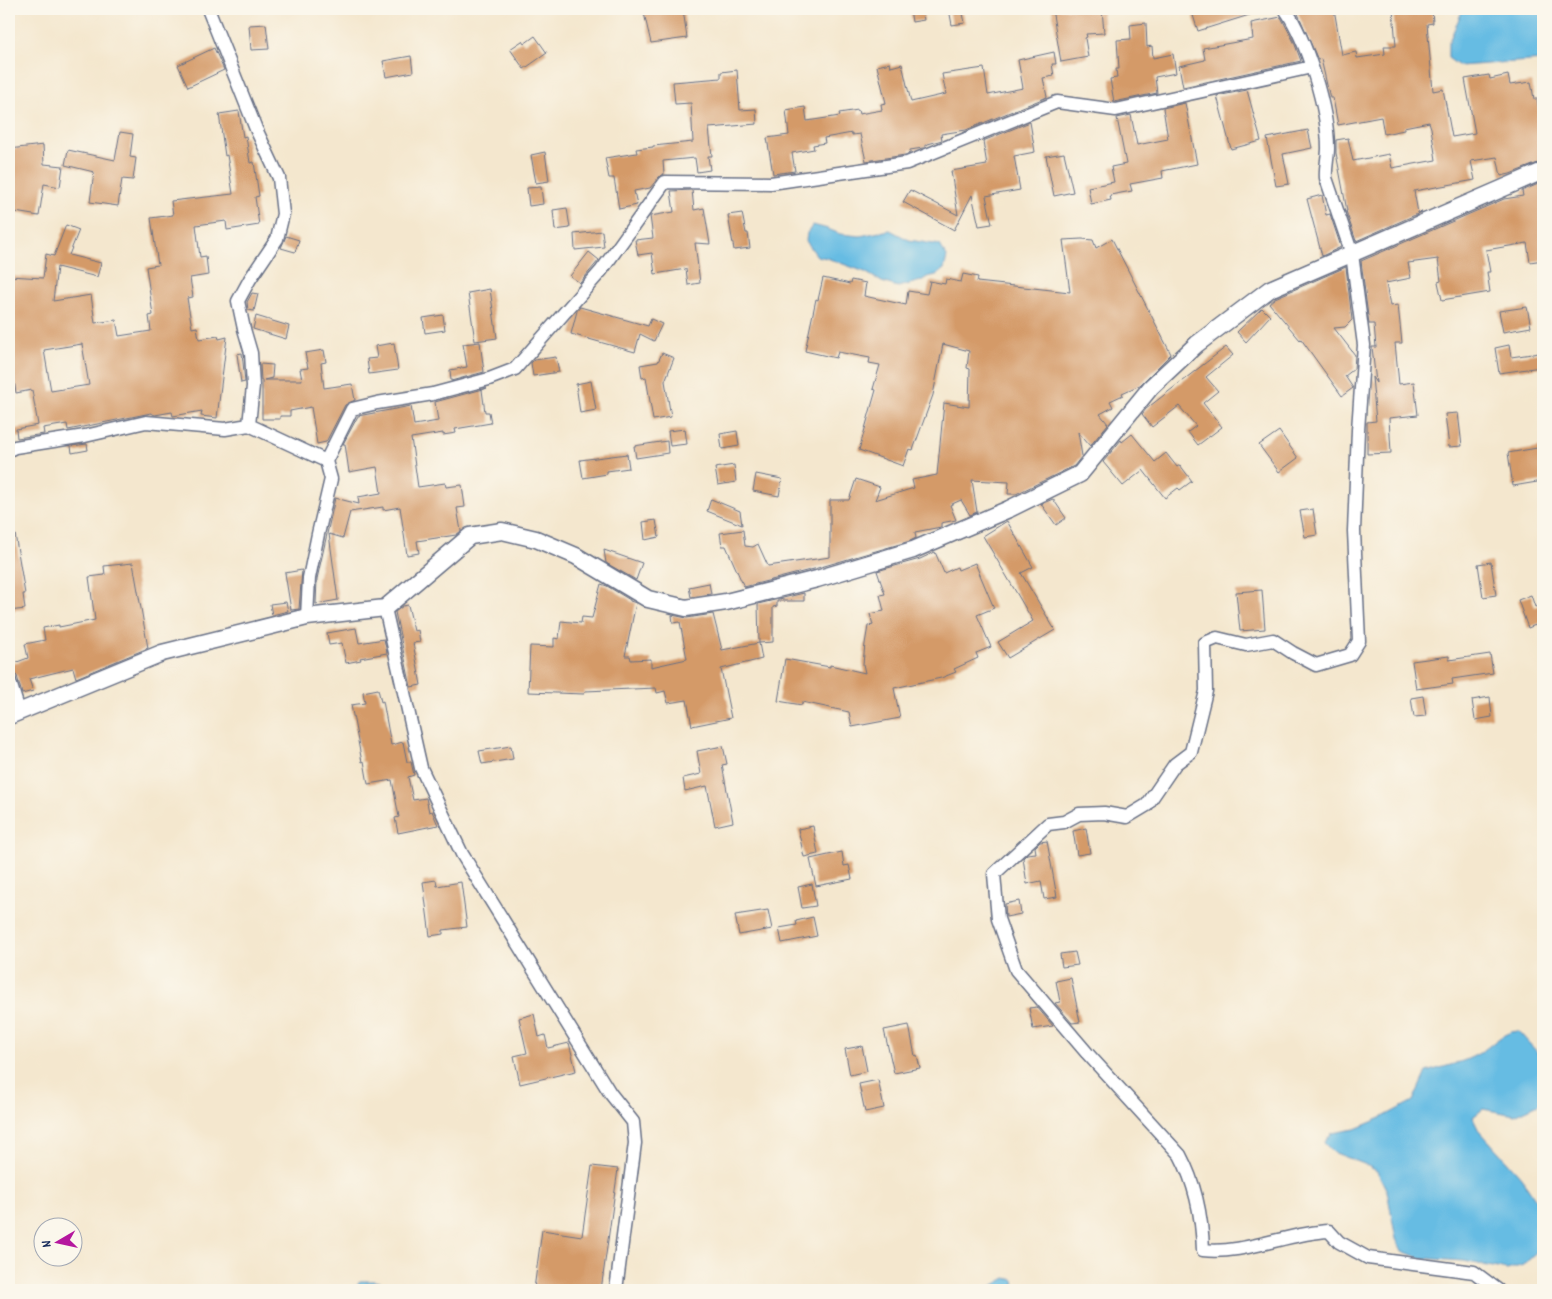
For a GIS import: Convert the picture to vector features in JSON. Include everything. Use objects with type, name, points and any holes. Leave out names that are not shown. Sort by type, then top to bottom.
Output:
[{"type":"street","points":[[208,9],[256,129],[280,178],[284,214],[277,239],[250,279],[238,301],[251,353],[253,386],[249,425]]},
{"type":"street","points":[[1285,9],[1312,67],[1326,127],[1328,149],[1325,169],[1326,178],[1352,254],[1364,345],[1354,531],[1359,641],[1350,655],[1316,665],[1273,640],[1246,645],[1217,638],[1205,643],[1206,691],[1191,752],[1175,764],[1147,805],[1127,817],[1104,813],[1079,814],[1064,822],[1048,824],[994,874],[998,919],[1016,970],[1087,1053],[1180,1155],[1197,1197],[1203,1250],[1220,1252],[1310,1232],[1329,1231],[1339,1242],[1368,1258],[1474,1272],[1498,1290]]},
{"type":"street","points":[[307,617],[309,578],[331,479],[326,461],[352,409],[433,394],[489,379],[515,369],[601,271],[665,182],[771,183],[907,163],[1057,102],[1116,110],[1312,67]]},
{"type":"street","points":[[9,679],[14,714],[162,653],[307,617],[385,608],[470,536],[502,531],[536,539],[576,556],[648,599],[686,608],[726,602],[817,579],[913,550],[1009,509],[1080,474],[1151,387],[1197,344],[1270,289],[1543,171]]},
{"type":"street","points":[[9,450],[14,447],[85,436],[146,422],[225,429],[249,425],[326,461]]},
{"type":"street","points":[[385,608],[421,768],[462,854],[610,1093],[633,1122],[636,1143],[616,1290]]},
{"type":"water","points":[[1463,9],[1543,9],[1543,60],[1459,66],[1448,58],[1448,44]]},
{"type":"water","points":[[813,225],[840,234],[860,236],[890,230],[909,240],[940,245],[947,257],[944,269],[936,275],[921,281],[898,287],[882,282],[865,272],[817,256],[806,241],[807,233]]},
{"type":"water","points":[[1518,1031],[1537,1052],[1543,1064],[1543,1100],[1515,1115],[1483,1109],[1473,1117],[1478,1129],[1521,1177],[1543,1211],[1543,1247],[1523,1265],[1507,1270],[1464,1261],[1420,1258],[1402,1251],[1396,1239],[1387,1191],[1377,1171],[1333,1152],[1324,1143],[1332,1133],[1355,1129],[1413,1101],[1426,1072],[1472,1057],[1507,1034]]},
{"type":"water","points":[[1006,1278],[1014,1280],[1016,1290],[985,1290]]},
{"type":"water","points":[[360,1281],[373,1281],[424,1290],[353,1290]]},
{"type":"building","points":[[666,9],[683,9],[687,38],[651,43],[644,13]]},
{"type":"building","points":[[910,9],[922,9],[924,20],[912,22]]},
{"type":"building","points":[[949,9],[962,9],[965,23],[952,25]]},
{"type":"building","points":[[1052,9],[1102,9],[1104,33],[1086,34],[1088,57],[1061,62]]},
{"type":"building","points":[[1191,9],[1259,9],[1259,12],[1198,31]]},
{"type":"building","points":[[1296,9],[1334,9],[1342,55],[1356,52],[1357,58],[1385,54],[1384,46],[1396,46],[1393,9],[1432,9],[1433,23],[1427,24],[1433,91],[1443,89],[1452,137],[1475,133],[1465,79],[1489,75],[1490,79],[1508,75],[1510,85],[1531,82],[1534,99],[1537,99],[1543,137],[1543,161],[1501,176],[1497,157],[1471,161],[1475,180],[1414,191],[1418,213],[1422,212],[1356,241],[1346,211],[1336,153],[1336,140],[1348,138],[1353,161],[1389,154],[1392,168],[1436,160],[1431,128],[1429,122],[1404,127],[1404,130],[1384,134],[1381,117],[1338,125],[1333,98],[1330,98],[1321,59],[1318,60]]},
{"type":"building","points":[[1281,17],[1301,61],[1183,87],[1179,66],[1205,60],[1203,48],[1253,39],[1251,23]]},
{"type":"building","points":[[1146,23],[1147,47],[1152,46],[1153,58],[1173,54],[1176,73],[1155,77],[1157,93],[1114,102],[1110,79],[1117,78],[1116,69],[1119,69],[1117,40],[1131,39],[1130,25]]},
{"type":"building","points":[[266,24],[269,49],[251,50],[249,25]]},
{"type":"building","points":[[535,36],[547,53],[524,69],[510,49],[522,41],[524,44]]},
{"type":"building","points":[[214,48],[224,70],[188,87],[178,65]]},
{"type":"building","points":[[1054,52],[1056,64],[1052,64],[1054,76],[1043,78],[1047,97],[966,130],[941,134],[942,140],[928,144],[923,148],[910,150],[910,153],[905,155],[866,161],[860,134],[852,135],[852,133],[824,138],[825,143],[813,145],[814,149],[792,153],[795,171],[773,174],[767,138],[789,135],[786,110],[805,107],[807,121],[840,116],[839,113],[858,110],[859,114],[882,110],[881,104],[886,103],[877,66],[890,63],[891,67],[902,64],[911,102],[946,94],[942,74],[984,68],[988,95],[1023,88],[1018,60]]},
{"type":"building","points":[[411,56],[413,72],[386,77],[383,61]]},
{"type":"building","points":[[737,70],[740,110],[756,109],[757,124],[709,128],[712,156],[708,156],[710,170],[697,172],[695,158],[663,161],[664,174],[650,188],[634,191],[637,205],[619,209],[614,178],[609,178],[605,158],[637,153],[636,149],[693,142],[691,103],[675,104],[673,82],[721,78],[721,72]]},
{"type":"building","points":[[1247,90],[1261,141],[1231,149],[1217,96]]},
{"type":"building","points":[[1185,103],[1197,164],[1162,171],[1163,178],[1130,184],[1132,191],[1110,195],[1111,200],[1091,204],[1088,187],[1114,182],[1111,167],[1126,164],[1117,118],[1131,115],[1137,145],[1168,139],[1163,108]]},
{"type":"building","points":[[239,111],[243,137],[246,136],[250,163],[254,162],[259,196],[255,197],[259,225],[227,230],[226,221],[196,225],[200,257],[206,256],[208,275],[190,278],[193,297],[187,298],[192,328],[197,327],[199,339],[218,336],[219,339],[227,337],[217,418],[201,416],[202,411],[173,416],[172,412],[155,415],[151,413],[68,430],[67,424],[43,428],[44,434],[17,438],[16,429],[38,425],[32,390],[16,393],[13,373],[9,374],[9,276],[43,278],[46,254],[54,256],[66,225],[79,230],[69,255],[101,263],[97,277],[57,267],[53,301],[91,295],[95,323],[116,320],[119,336],[151,331],[149,316],[153,315],[146,267],[158,265],[151,218],[173,215],[171,201],[233,194],[219,114]],"holes":[[[82,344],[89,385],[51,391],[44,350]]]},
{"type":"building","points":[[1030,122],[1035,152],[1014,156],[1020,190],[986,196],[992,224],[979,226],[972,195],[954,230],[903,202],[910,190],[958,215],[951,171],[987,165],[983,141]]},
{"type":"building","points":[[1308,130],[1312,148],[1283,154],[1289,184],[1276,186],[1267,138]]},
{"type":"building","points":[[120,132],[133,134],[130,157],[136,158],[133,180],[122,179],[118,206],[90,202],[94,172],[65,165],[68,150],[115,160]]},
{"type":"building","points":[[43,145],[44,164],[63,166],[60,187],[44,184],[39,216],[9,211],[14,177],[9,176],[11,161],[9,161],[9,149]]},
{"type":"building","points":[[545,152],[549,181],[536,183],[531,155]]},
{"type":"building","points":[[1064,153],[1073,192],[1054,196],[1046,156]]},
{"type":"building","points":[[1543,182],[1543,260],[1530,262],[1527,243],[1486,250],[1490,272],[1487,272],[1490,292],[1442,300],[1438,282],[1441,281],[1438,259],[1408,263],[1411,278],[1386,283],[1390,306],[1398,305],[1402,343],[1395,343],[1399,384],[1414,382],[1418,415],[1389,418],[1391,453],[1367,454],[1367,422],[1376,421],[1372,377],[1376,383],[1372,347],[1376,347],[1374,324],[1369,324],[1361,261],[1504,199],[1523,196],[1522,191]]},
{"type":"building","points":[[541,187],[543,204],[529,206],[527,188]]},
{"type":"building","points":[[692,190],[694,210],[704,208],[710,244],[695,243],[700,283],[688,285],[686,269],[655,274],[652,253],[638,255],[635,240],[653,238],[650,216],[674,212],[671,191]]},
{"type":"building","points":[[1322,195],[1326,215],[1330,214],[1341,247],[1322,256],[1307,199]]},
{"type":"building","points":[[567,208],[570,228],[555,230],[553,210]]},
{"type":"building","points":[[742,213],[750,248],[734,250],[728,215]]},
{"type":"building","points":[[602,231],[604,247],[575,250],[574,234]]},
{"type":"building","points":[[286,236],[299,240],[295,252],[281,248]]},
{"type":"building","points":[[1112,239],[1171,354],[1140,385],[1110,401],[1113,407],[1100,414],[1108,424],[1090,446],[1078,432],[1082,456],[1074,466],[1016,494],[1008,494],[1009,482],[972,480],[977,512],[970,515],[961,500],[950,505],[956,520],[941,523],[941,527],[915,532],[916,538],[910,541],[744,587],[726,546],[722,546],[720,533],[743,530],[745,546],[753,547],[758,544],[768,566],[830,557],[830,500],[849,500],[856,479],[880,487],[875,500],[914,488],[912,480],[937,475],[944,403],[969,407],[970,369],[967,368],[969,351],[943,344],[933,395],[913,450],[909,449],[903,466],[859,450],[876,390],[873,389],[880,365],[869,363],[870,358],[838,352],[836,358],[805,351],[816,299],[818,300],[823,278],[850,284],[851,280],[866,283],[864,296],[906,305],[908,291],[927,294],[930,281],[945,284],[946,279],[961,282],[963,274],[978,277],[977,282],[1070,292],[1063,240],[1093,240],[1096,248]]},
{"type":"building","points":[[589,252],[599,260],[580,283],[570,276]]},
{"type":"building","points":[[1346,267],[1352,320],[1345,327],[1334,328],[1355,355],[1354,369],[1345,376],[1353,388],[1342,396],[1301,339],[1269,303],[1275,298]]},
{"type":"building","points":[[490,289],[497,338],[475,341],[468,293]]},
{"type":"building","points":[[252,293],[258,294],[254,311],[248,310],[247,302]]},
{"type":"building","points":[[580,307],[648,326],[651,319],[662,324],[654,341],[640,334],[635,352],[571,334],[577,311]]},
{"type":"building","points":[[1527,307],[1531,327],[1503,332],[1499,311]]},
{"type":"building","points":[[1262,308],[1270,316],[1246,342],[1237,332]]},
{"type":"building","points":[[443,315],[445,330],[425,333],[423,318]]},
{"type":"building","points":[[256,316],[289,326],[286,339],[253,329]]},
{"type":"building","points":[[480,342],[484,372],[451,381],[450,370],[467,367],[463,344]]},
{"type":"building","points":[[394,343],[398,370],[369,374],[367,359],[377,358],[375,346]]},
{"type":"building","points":[[1509,345],[1511,357],[1539,353],[1541,367],[1499,373],[1495,348]]},
{"type":"building","points":[[1226,347],[1233,355],[1206,377],[1218,391],[1203,403],[1222,427],[1198,445],[1188,432],[1196,426],[1179,406],[1152,427],[1142,414],[1146,409]]},
{"type":"building","points":[[324,350],[326,362],[321,363],[324,388],[352,384],[355,400],[345,405],[326,442],[317,444],[311,407],[290,411],[290,416],[280,416],[280,419],[262,419],[260,364],[273,365],[272,378],[264,380],[302,380],[300,369],[308,368],[305,353]]},
{"type":"building","points":[[242,353],[245,382],[241,383],[237,354]]},
{"type":"building","points":[[662,353],[674,358],[665,381],[671,417],[653,420],[646,377],[642,378],[640,365],[658,362]]},
{"type":"building","points":[[556,357],[559,372],[533,376],[531,363],[534,360]]},
{"type":"building","points":[[591,381],[596,410],[580,413],[576,384]]},
{"type":"building","points":[[487,388],[482,390],[485,412],[489,412],[491,423],[455,429],[456,433],[411,438],[418,487],[445,483],[446,487],[462,485],[465,507],[457,508],[461,531],[456,535],[417,541],[419,553],[407,555],[400,507],[383,510],[383,507],[350,512],[343,538],[329,534],[338,600],[316,604],[317,579],[335,498],[359,504],[358,497],[381,493],[377,467],[349,472],[345,444],[343,444],[358,416],[411,406],[414,425],[438,421],[435,402]]},
{"type":"building","points":[[1458,413],[1462,446],[1449,447],[1445,414]]},
{"type":"building","points":[[685,429],[687,444],[670,446],[668,431]]},
{"type":"building","points":[[737,431],[739,446],[722,449],[720,434]]},
{"type":"building","points":[[1279,431],[1298,458],[1279,472],[1259,445]]},
{"type":"building","points":[[1132,434],[1155,462],[1166,453],[1177,467],[1180,465],[1192,481],[1180,490],[1178,488],[1165,498],[1143,470],[1123,486],[1103,462],[1121,440],[1122,442]]},
{"type":"building","points":[[667,441],[668,453],[636,458],[634,446]]},
{"type":"building","points":[[87,444],[88,450],[72,453],[71,446]]},
{"type":"building","points":[[1543,447],[1543,481],[1513,486],[1508,453]]},
{"type":"building","points":[[627,454],[629,468],[607,471],[607,474],[583,478],[580,460]]},
{"type":"building","points":[[734,465],[736,482],[718,485],[715,468]]},
{"type":"building","points":[[756,474],[782,479],[779,496],[753,491]]},
{"type":"building","points":[[711,499],[740,511],[742,525],[707,511]]},
{"type":"building","points":[[1053,499],[1066,518],[1056,525],[1041,504]]},
{"type":"building","points":[[1313,509],[1317,535],[1305,537],[1300,511]]},
{"type":"building","points":[[656,520],[659,537],[645,540],[643,522]]},
{"type":"building","points":[[1007,521],[1033,567],[1021,573],[1055,630],[1008,658],[998,642],[1033,621],[983,536]]},
{"type":"building","points":[[15,534],[25,594],[23,594],[25,609],[9,611],[9,535]]},
{"type":"building","points":[[604,550],[642,563],[636,580],[606,563]]},
{"type":"building","points":[[935,552],[944,573],[957,567],[958,570],[975,563],[994,608],[977,615],[991,647],[976,653],[978,658],[954,669],[956,672],[941,678],[894,688],[900,718],[852,727],[849,712],[802,702],[802,705],[778,701],[785,659],[830,667],[830,665],[865,673],[863,664],[868,626],[873,625],[870,614],[884,611],[880,595],[885,594],[877,571],[920,559]]},
{"type":"building","points":[[1491,562],[1496,595],[1483,597],[1478,564]]},
{"type":"building","points":[[133,563],[148,648],[76,678],[73,668],[29,679],[33,691],[22,694],[17,676],[11,671],[9,665],[28,658],[25,644],[45,640],[43,628],[95,620],[89,577],[105,575],[104,566]]},
{"type":"building","points":[[302,570],[299,609],[291,610],[285,573]]},
{"type":"building","points":[[709,583],[711,594],[691,597],[689,587]]},
{"type":"building","points":[[601,584],[636,603],[625,656],[630,656],[631,660],[651,659],[651,667],[687,659],[680,622],[673,623],[672,615],[687,618],[713,614],[722,650],[759,643],[762,659],[721,669],[731,718],[692,726],[687,700],[668,703],[665,691],[657,693],[656,688],[585,691],[584,694],[528,692],[530,646],[554,647],[554,638],[559,639],[561,621],[581,623],[582,617],[592,618]]},
{"type":"building","points":[[1262,590],[1265,629],[1240,631],[1236,592]]},
{"type":"building","points":[[804,593],[804,601],[777,601],[777,606],[773,607],[773,642],[759,643],[758,604]]},
{"type":"building","points":[[1531,595],[1535,607],[1543,604],[1543,622],[1528,628],[1518,600]]},
{"type":"building","points":[[286,602],[288,611],[272,615],[270,604]]},
{"type":"building","points":[[408,605],[414,631],[418,630],[420,642],[413,643],[421,685],[411,687],[395,612]]},
{"type":"building","points":[[356,628],[359,643],[384,639],[387,653],[360,658],[361,660],[346,663],[342,643],[329,645],[327,633]]},
{"type":"building","points":[[1490,654],[1493,673],[1452,679],[1453,684],[1416,689],[1412,661],[1449,656],[1449,660]]},
{"type":"building","points":[[378,689],[381,702],[383,701],[391,745],[403,742],[407,762],[411,762],[414,775],[408,777],[413,800],[426,798],[429,812],[432,811],[438,825],[398,833],[395,818],[399,817],[392,780],[368,784],[351,705],[365,703],[363,692]]},
{"type":"building","points":[[1423,696],[1426,716],[1414,717],[1411,698]]},
{"type":"building","points":[[1490,697],[1492,717],[1475,720],[1472,700]]},
{"type":"building","points":[[511,746],[513,759],[482,764],[479,751]]},
{"type":"building","points":[[723,746],[727,764],[722,765],[733,822],[715,826],[707,786],[685,791],[683,778],[701,774],[697,751]]},
{"type":"building","points":[[813,826],[818,854],[804,857],[798,829]]},
{"type":"building","points":[[1086,828],[1090,853],[1077,855],[1073,831]]},
{"type":"building","points":[[1047,841],[1057,897],[1044,899],[1041,881],[1027,884],[1023,858],[1027,854],[1036,853],[1035,847],[1040,842]]},
{"type":"building","points":[[842,852],[844,866],[849,865],[852,879],[816,886],[810,859]]},
{"type":"building","points":[[436,880],[437,886],[461,882],[467,927],[443,930],[443,934],[430,936],[423,882]]},
{"type":"building","points":[[812,884],[816,906],[802,908],[798,887]]},
{"type":"building","points":[[1019,901],[1021,914],[1006,917],[1005,904]]},
{"type":"building","points":[[768,910],[772,929],[739,935],[735,915]]},
{"type":"building","points":[[813,917],[817,936],[782,943],[779,928],[797,925],[796,921]]},
{"type":"building","points":[[1075,952],[1078,965],[1062,967],[1060,954]]},
{"type":"building","points":[[1071,978],[1080,1022],[1072,1023],[1055,1003],[1060,1002],[1056,981]]},
{"type":"building","points":[[1037,1007],[1053,1026],[1033,1029],[1029,1008]]},
{"type":"building","points":[[534,1014],[539,1037],[545,1035],[548,1048],[569,1043],[576,1071],[520,1084],[514,1056],[527,1053],[519,1018]]},
{"type":"building","points":[[909,1025],[915,1056],[917,1055],[920,1068],[894,1073],[884,1030]]},
{"type":"building","points":[[862,1046],[867,1071],[850,1075],[845,1049]]},
{"type":"building","points":[[878,1080],[884,1108],[865,1112],[859,1084]]},
{"type":"building","points":[[592,1166],[618,1169],[601,1290],[582,1288],[582,1290],[534,1289],[542,1230],[582,1236]]}]
